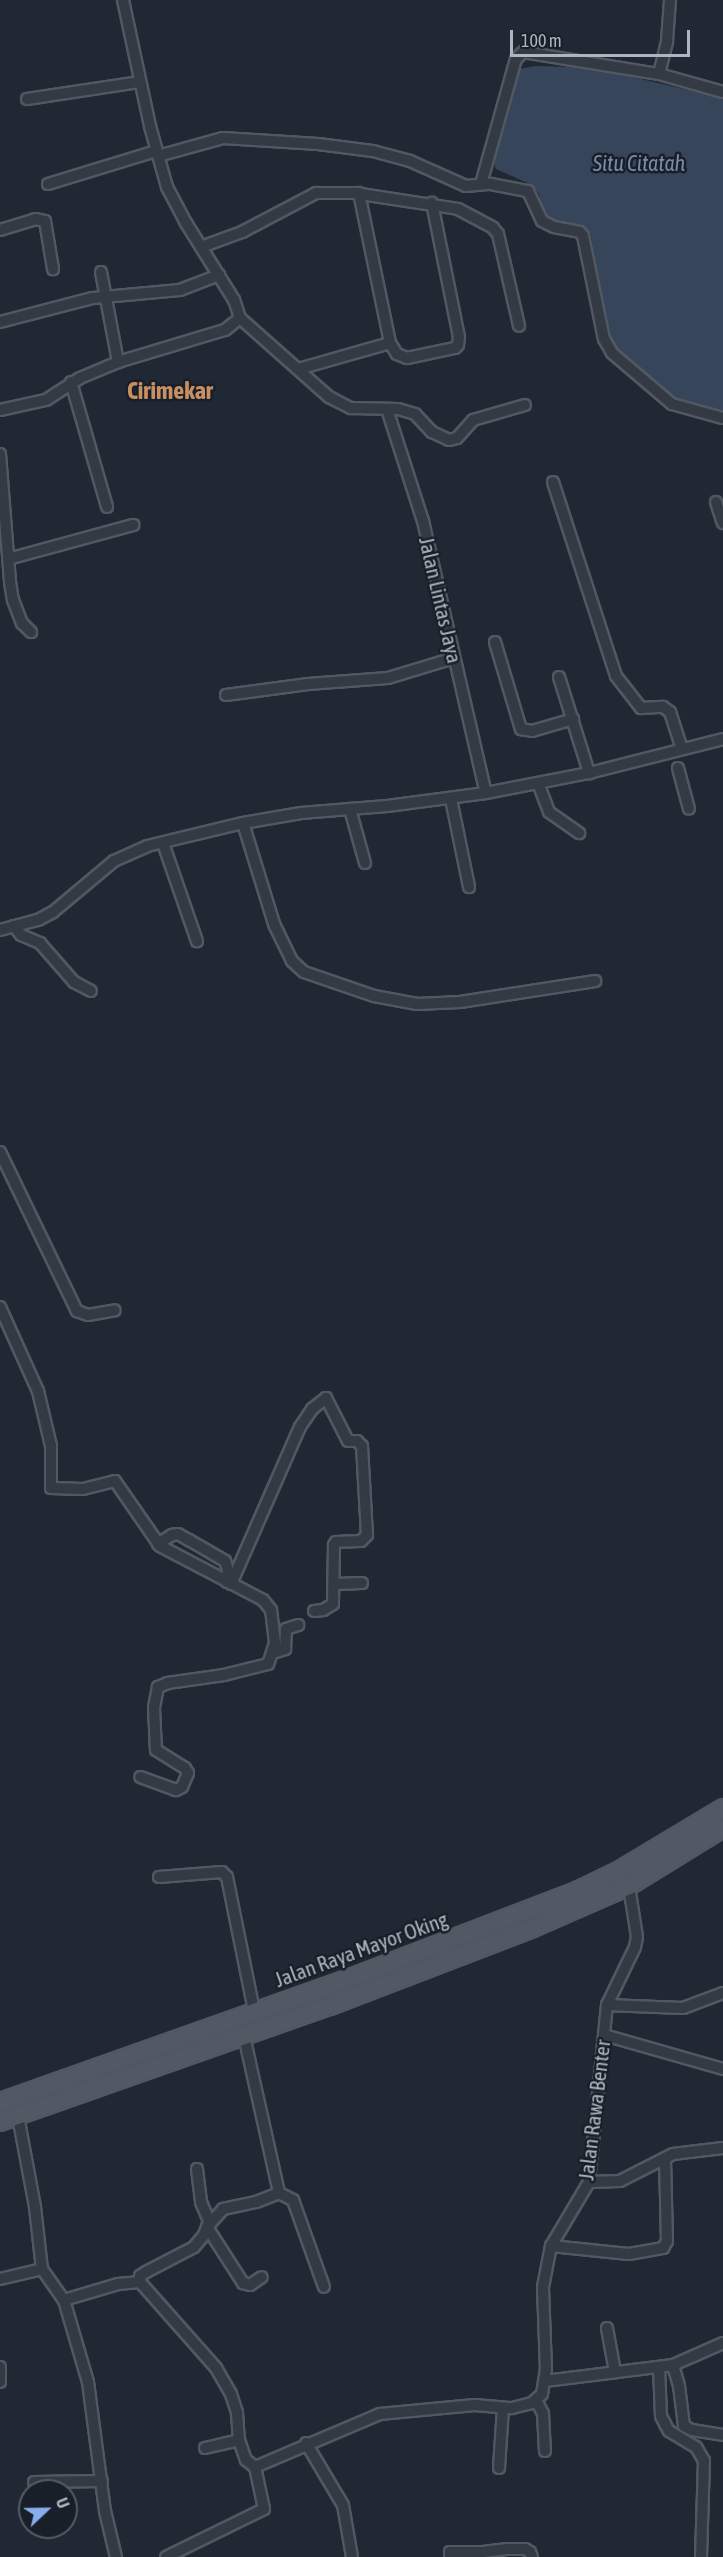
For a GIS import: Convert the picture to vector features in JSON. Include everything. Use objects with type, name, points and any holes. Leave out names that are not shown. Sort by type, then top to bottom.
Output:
[{"type":"main road","name":"Jalan Raya Mayor Oking","points":[[0,2103],[358,1975],[586,1887],[620,1870],[723,1808]]},
{"type":"main road","name":"Jalan Raya Mayor Oking","points":[[0,2122],[366,1993],[533,1928],[629,1886],[723,1828]]},
{"type":"main road","points":[[358,1975],[366,1993]]},
{"type":"main road","points":[[48,2084],[55,2103]]},
{"type":"street","points":[[659,74],[667,41],[670,0]]},
{"type":"street","points":[[123,2],[139,82],[157,153],[176,206],[234,300],[240,318],[329,397],[351,408],[387,409],[415,414],[432,432],[450,440],[457,438],[473,420],[525,405]]},
{"type":"street","points":[[482,184],[516,59],[523,52],[659,74],[723,92]]},
{"type":"street","points":[[27,99],[139,82]]},
{"type":"street","points":[[48,184],[157,153],[223,138],[318,144],[374,151],[410,161],[459,184],[482,184],[528,191],[542,221],[554,227],[580,232],[585,241],[604,339],[612,353],[672,404],[723,418]]},
{"type":"street","points":[[201,247],[267,220],[308,195],[331,191],[432,203],[458,209],[496,231],[519,326]]},
{"type":"street","points":[[359,194],[390,343],[398,354],[407,358],[455,348],[459,343],[432,203]]},
{"type":"street","points":[[0,230],[35,219],[45,221],[53,269]]},
{"type":"street","points":[[100,272],[107,297],[118,362]]},
{"type":"street","points":[[0,322],[61,304],[180,290],[219,275]]},
{"type":"street","points":[[0,410],[46,400],[72,382],[118,362],[212,334],[231,326],[240,318]]},
{"type":"street","points":[[302,368],[390,343]]},
{"type":"street","points":[[72,382],[107,507]]},
{"type":"street","name":"Jalan Lintas Jaya","points":[[387,409],[423,521],[486,793]]},
{"type":"street","points":[[0,454],[13,600],[22,623],[31,632]]},
{"type":"street","points":[[553,482],[616,676],[641,708],[663,707],[670,712],[678,750],[678,766],[689,809]]},
{"type":"street","points":[[716,502],[723,523]]},
{"type":"street","points":[[8,559],[133,525]]},
{"type":"street","points":[[495,642],[521,729],[532,731],[573,719]]},
{"type":"street","points":[[226,695],[308,684],[388,678],[454,658]]},
{"type":"street","points":[[559,677],[589,773]]},
{"type":"street","points":[[0,930],[38,920],[53,912],[126,854],[163,843],[243,823],[301,813],[451,799],[486,793],[589,773],[723,739]]},
{"type":"street","points":[[538,783],[549,812],[579,833]]},
{"type":"street","points":[[451,799],[469,887]]},
{"type":"street","points":[[350,809],[365,863]]},
{"type":"street","points":[[243,823],[274,924],[292,961],[304,972],[374,996],[417,1004],[439,1005],[595,981]]},
{"type":"street","points":[[163,843],[197,941]]},
{"type":"street","points":[[14,926],[21,935],[40,943],[74,982],[91,991]]},
{"type":"street","points":[[2,1159],[77,1311],[88,1315],[115,1310]]},
{"type":"street","points":[[0,1307],[38,1391],[51,1446],[51,1488],[83,1489],[107,1481],[117,1482],[158,1544],[263,1600],[270,1608],[275,1629],[273,1653],[268,1664],[168,1683],[158,1688],[154,1708],[156,1750],[188,1773],[182,1786],[176,1790],[141,1778]]},
{"type":"street","points":[[229,1583],[278,1482],[290,1448],[312,1409],[326,1398],[348,1441],[357,1441],[362,1446],[367,1518],[366,1538],[336,1542],[334,1545],[333,1604],[323,1610],[314,1611]]},
{"type":"street","points":[[158,1544],[178,1534],[189,1540],[225,1562],[229,1583]]},
{"type":"street","points":[[335,1584],[362,1583]]},
{"type":"street","points":[[273,1653],[285,1649],[286,1629],[298,1625]]},
{"type":"street","points":[[159,1877],[222,1872],[227,1877],[254,2011]]},
{"type":"street","name":"Jalan Rawa Benter","points":[[536,2400],[542,2394],[545,2381],[543,2287],[551,2246],[589,2182],[607,2005],[635,1947],[637,1924],[629,1886]]},
{"type":"street","points":[[607,2005],[683,2008],[723,1993]]},
{"type":"street","points":[[604,2035],[723,2069]]},
{"type":"street","points":[[244,2036],[279,2193]]},
{"type":"street","points":[[18,2116],[36,2216],[42,2269],[64,2300],[92,2401],[108,2529],[116,2557]]},
{"type":"street","points":[[589,2182],[620,2181],[665,2158],[686,2152],[723,2148]]},
{"type":"street","points":[[551,2246],[629,2254],[663,2248],[667,2241],[665,2158]]},
{"type":"street","points":[[197,2169],[201,2202],[208,2225],[243,2283],[249,2285],[262,2277]]},
{"type":"street","points":[[166,2557],[264,2511],[255,2467],[246,2460],[239,2440],[236,2403],[221,2376],[140,2282],[140,2277],[146,2271],[194,2247],[204,2235],[208,2225],[223,2209],[256,2202],[279,2193],[294,2200],[324,2287]]},
{"type":"street","points":[[0,2279],[42,2269]]},
{"type":"street","points":[[64,2300],[118,2284],[140,2282]]},
{"type":"street","points":[[607,2328],[615,2372]]},
{"type":"street","points":[[545,2381],[673,2365],[723,2343]]},
{"type":"street","points":[[673,2365],[679,2386],[684,2426],[692,2430],[723,2435]]},
{"type":"street","points":[[0,2367],[0,2382]]},
{"type":"street","points":[[659,2367],[662,2416],[665,2424],[669,2431],[696,2447],[704,2461],[701,2557]]},
{"type":"street","points":[[255,2467],[361,2420],[392,2412],[475,2405],[503,2408],[520,2406],[536,2400],[543,2414],[545,2451]]},
{"type":"street","points":[[499,2468],[503,2408]]},
{"type":"street","points":[[205,2448],[239,2440]]},
{"type":"street","points":[[306,2443],[343,2505],[352,2557]]},
{"type":"street","points":[[78,2481],[102,2481]]},
{"type":"street","points":[[450,2557],[450,2552],[483,2552],[507,2548],[525,2550],[530,2552],[532,2557]]},
{"type":"water","name":"Situ Citatah","points":[[536,66],[570,67],[632,77],[723,98],[723,411],[677,400],[621,355],[610,339],[590,232],[579,225],[553,221],[543,212],[539,194],[532,185],[496,169],[494,164],[515,73],[519,69]]},
{"type":"district","name":"Cirimekar","points":[[170,391]]}]
